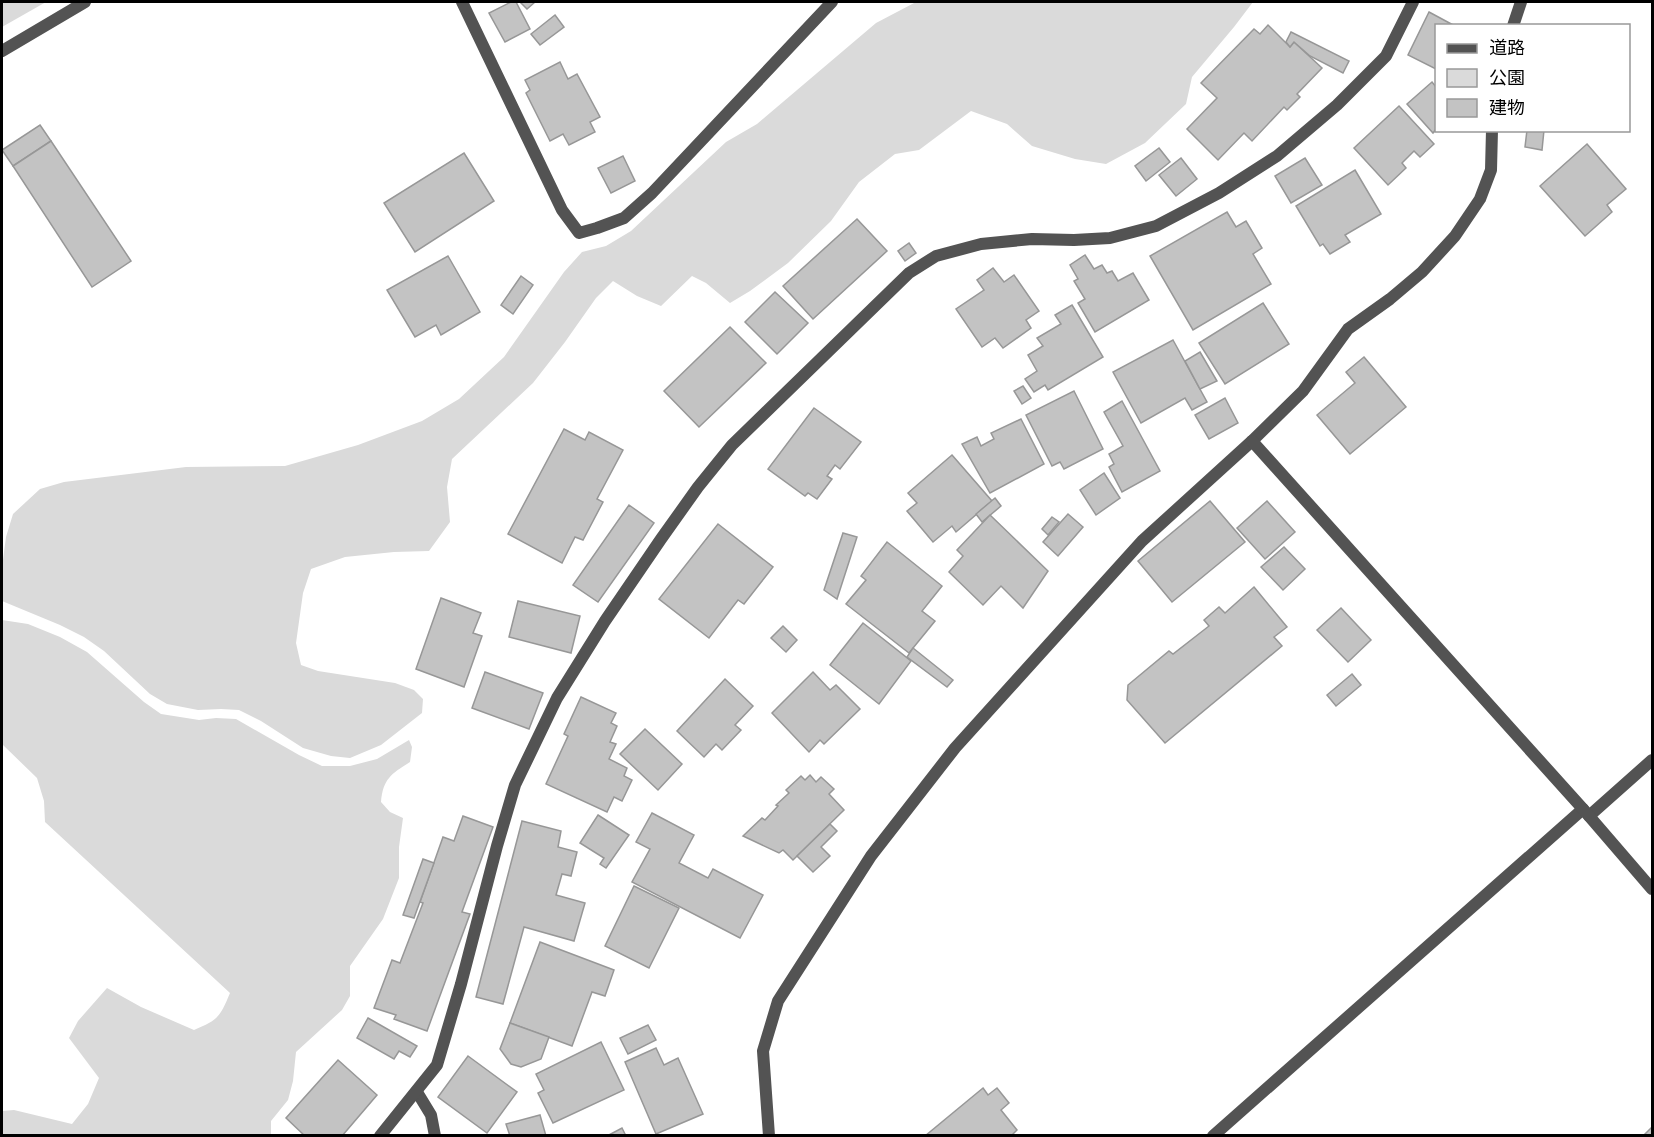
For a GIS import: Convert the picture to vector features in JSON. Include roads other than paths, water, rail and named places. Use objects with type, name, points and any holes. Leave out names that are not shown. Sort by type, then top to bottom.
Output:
[{"type":"street","points":[[2,51],[85,2]]},
{"type":"street","points":[[462,2],[562,210],[579,233],[624,218],[652,193],[832,2]]},
{"type":"street","points":[[380,1136],[437,1065],[515,785],[557,698],[605,621],[661,539],[698,487],[732,445],[909,273],[936,256],[981,244],[1032,238],[1074,240],[1110,238],[1156,226],[1219,193],[1278,156],[1337,105],[1386,56],[1413,2]]},
{"type":"street","points":[[1514,24],[1521,2]]},
{"type":"street","points":[[769,1136],[763,1051],[778,1001],[871,856],[955,748],[1142,541],[1252,441],[1303,391],[1348,329],[1422,273],[1455,236],[1480,199],[1491,170],[1492,132]]},
{"type":"street","points":[[1252,441],[1653,889]]},
{"type":"street","points":[[1213,1136],[1586,813],[1653,760]]},
{"type":"street","points":[[417,1092],[431,1115],[435,1136]]}]
